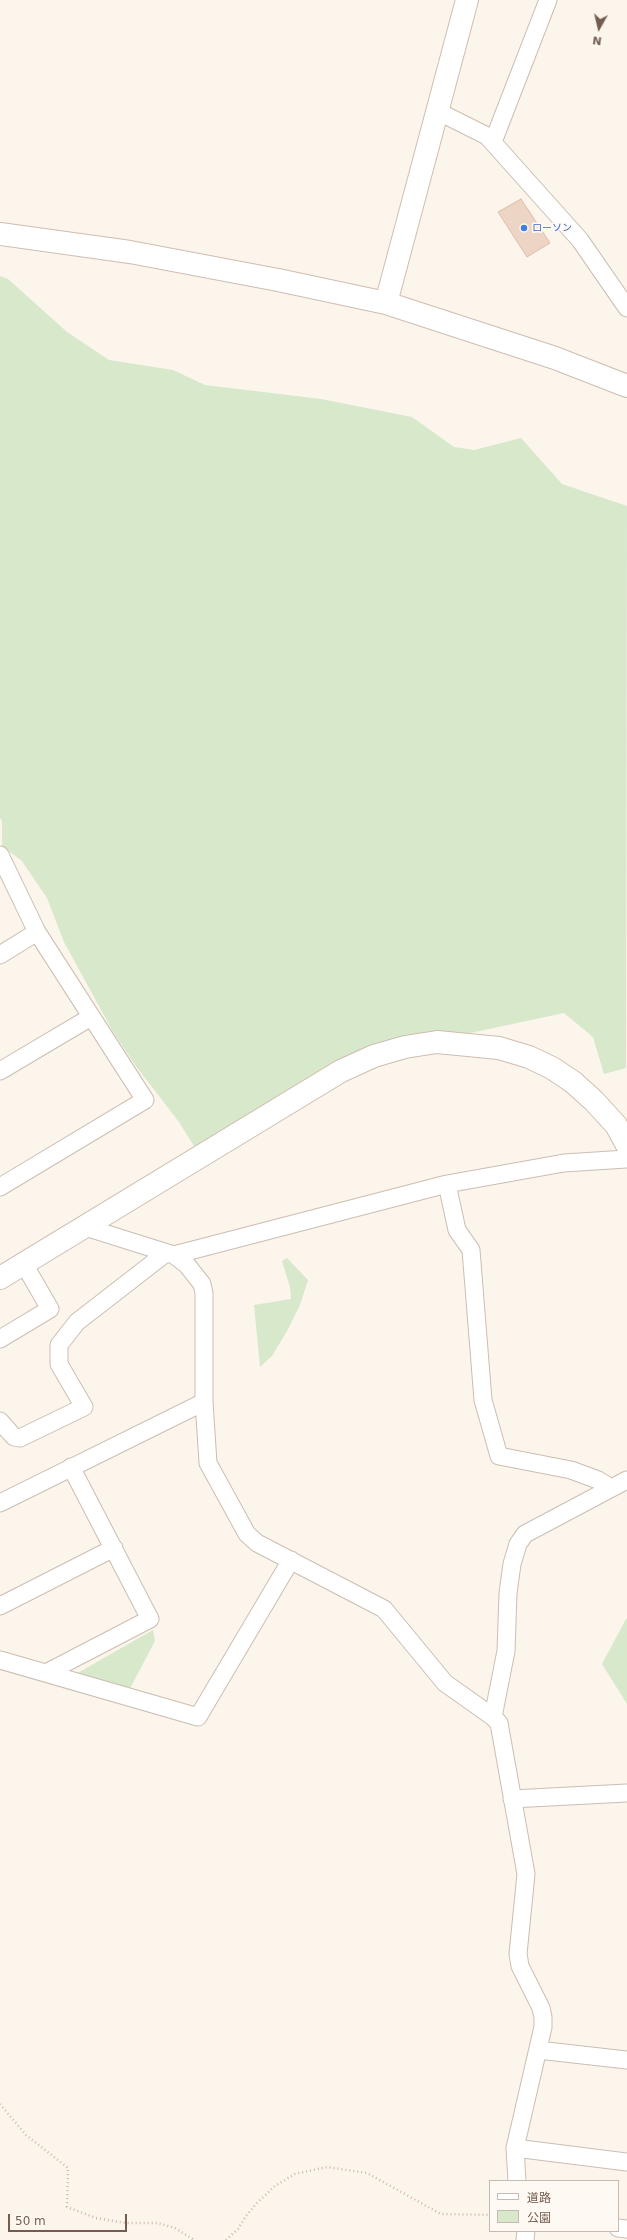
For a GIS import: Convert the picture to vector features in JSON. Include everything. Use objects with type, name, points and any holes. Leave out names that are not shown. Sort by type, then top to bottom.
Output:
[{"type":"street","points":[[386,303],[468,0]]},
{"type":"street","points":[[493,142],[548,0]]},
{"type":"street","points":[[437,111],[487,136],[493,142],[580,240],[627,308]]},
{"type":"street","points":[[0,234],[130,252],[278,280],[386,303],[555,358],[627,386]]},
{"type":"street","points":[[0,855],[37,932],[145,1100],[0,1187]]},
{"type":"street","points":[[0,954],[37,932]]},
{"type":"street","points":[[0,1071],[91,1017]]},
{"type":"street","points":[[0,1278],[341,1071],[374,1056],[437,1042],[499,1048],[529,1057],[552,1068],[573,1082],[594,1101],[616,1125],[627,1144]]},
{"type":"street","points":[[0,1421],[14,1437],[20,1438],[84,1406],[59,1364],[59,1345],[77,1322],[170,1254],[447,1184],[564,1163],[627,1159]]},
{"type":"street","points":[[447,1184],[457,1230],[471,1250],[483,1400],[498,1456],[571,1470],[598,1480],[611,1488]]},
{"type":"street","points":[[85,1227],[170,1254],[188,1265],[197,1276],[204,1292],[204,1402],[208,1463],[210,1471],[247,1534],[257,1543],[384,1608],[445,1683],[493,1716],[499,1723],[526,1874],[518,1954],[520,1966],[541,2008],[543,2018],[543,2027],[515,2148],[517,2180]]},
{"type":"street","points":[[0,1339],[50,1310],[24,1264]]},
{"type":"street","points":[[0,1503],[204,1402]]},
{"type":"street","points":[[46,1673],[150,1619],[71,1467]]},
{"type":"street","points":[[493,1716],[506,1651],[508,1593],[512,1564],[518,1544],[525,1534],[627,1480]]},
{"type":"street","points":[[0,1606],[114,1548]]},
{"type":"street","points":[[0,1660],[198,1717],[291,1560]]},
{"type":"street","points":[[512,1799],[627,1793]]},
{"type":"street","points":[[538,2050],[627,2060]]},
{"type":"street","points":[[515,2148],[627,2162]]},
{"type":"path","points":[[0,2104],[26,2135],[68,2168],[67,2207],[96,2218],[126,2223],[158,2223],[175,2228],[194,2240]]},
{"type":"path","points":[[226,2240],[238,2229],[256,2204],[275,2186],[295,2174],[327,2167],[367,2173],[441,2214],[489,2216]]},
{"type":"green space","points":[[0,276],[8,279],[67,332],[109,360],[173,370],[205,385],[321,399],[412,417],[454,447],[474,450],[521,438],[562,484],[627,506],[626,1068],[604,1074],[593,1037],[564,1013],[414,1045],[199,1154],[179,1122],[135,1065],[112,1030],[64,942],[47,898],[22,861],[2,846],[2,821],[0,818]]},
{"type":"green space","points":[[287,1258],[308,1280],[300,1305],[287,1331],[272,1356],[260,1367],[254,1305],[291,1299],[290,1287],[282,1261]]},
{"type":"green space","points":[[627,1619],[627,1704],[602,1664]]},
{"type":"green space","points":[[153,1630],[155,1641],[126,1696],[67,1679]]},
{"type":"building","name":"ローソン","points":[[521,199],[550,243],[527,257],[498,212]]},
{"type":"place","name":"ローソン","points":[[524,228]]}]
